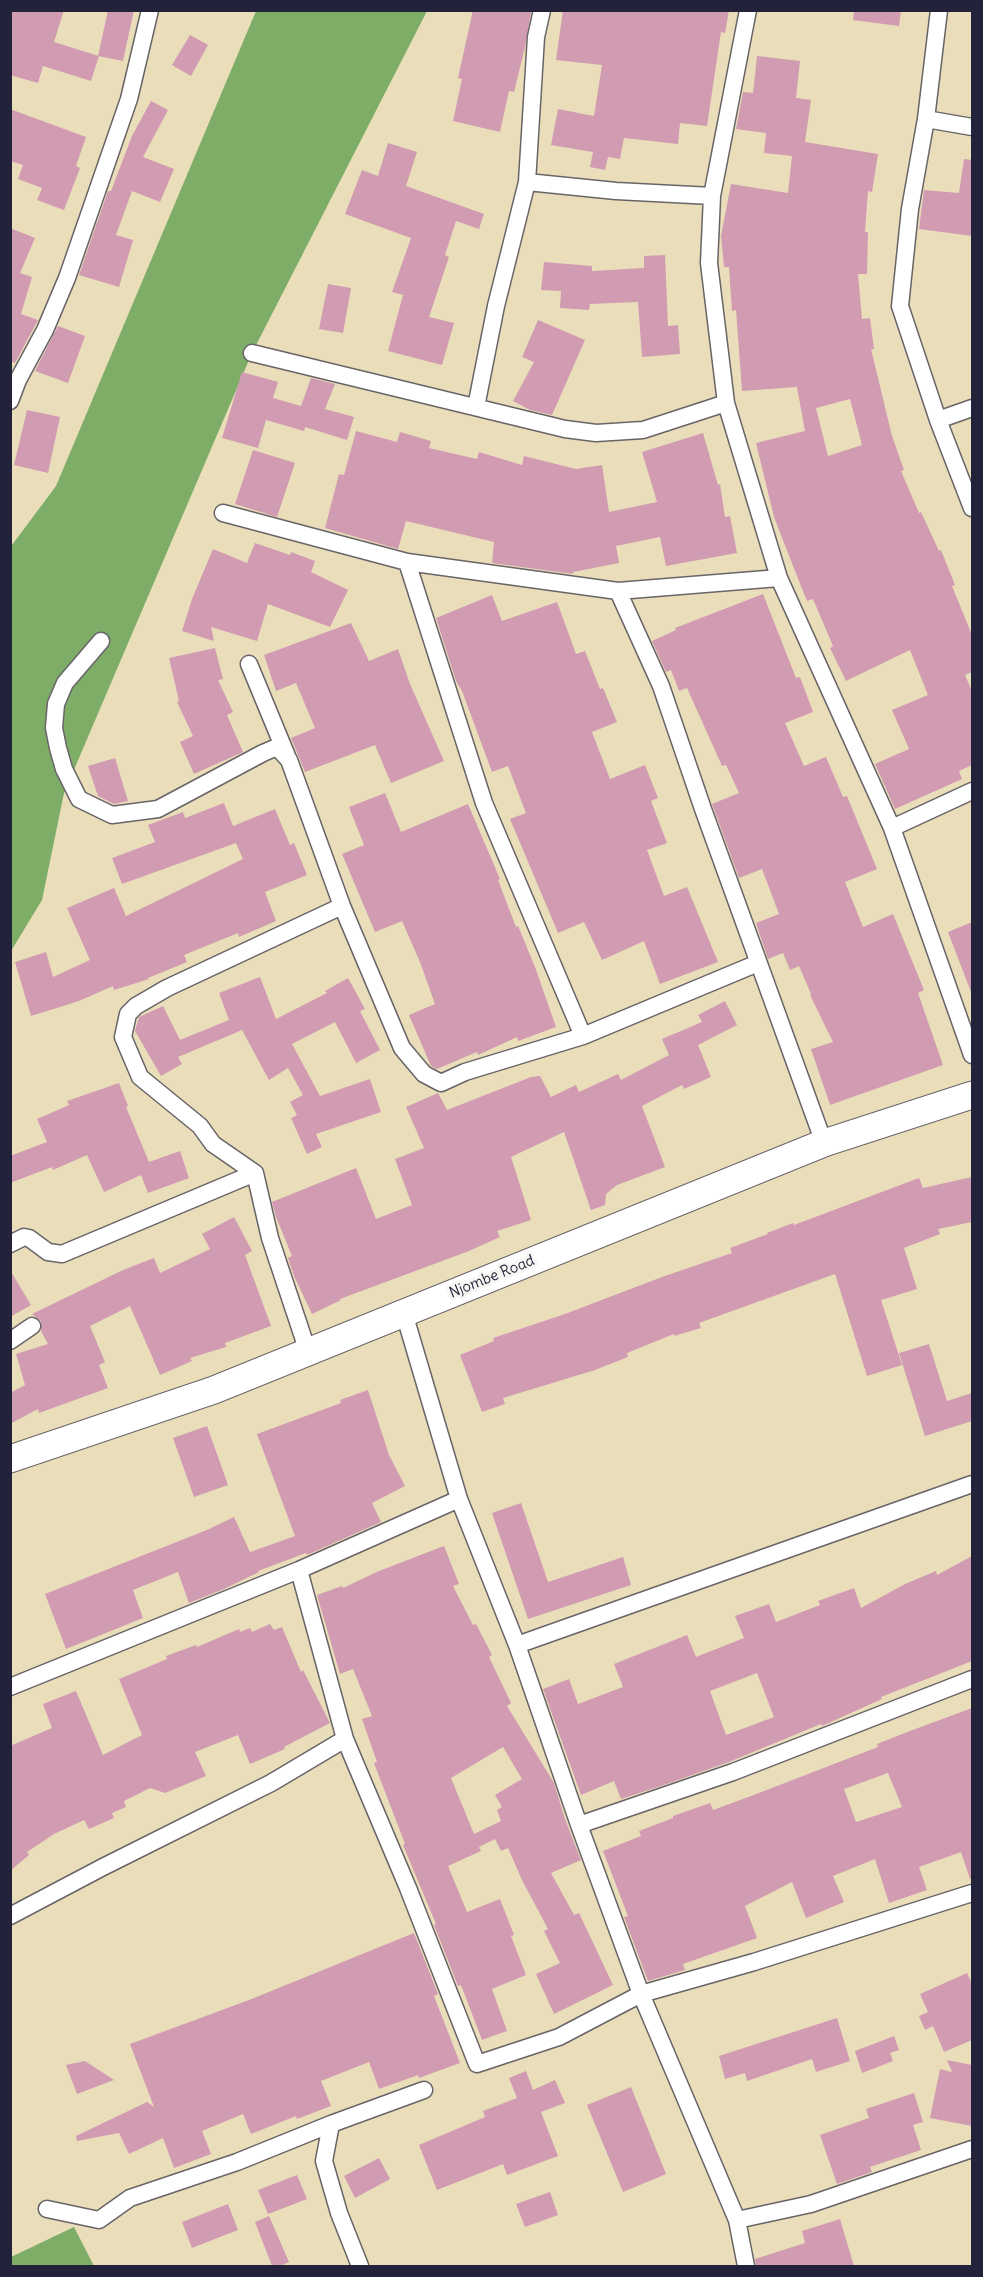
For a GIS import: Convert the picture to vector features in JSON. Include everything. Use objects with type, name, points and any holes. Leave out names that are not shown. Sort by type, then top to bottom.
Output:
[{"type":"highway","name":"Njombe Road","points":[[11,1459],[214,1390],[824,1143],[972,1095]]},
{"type":"street","points":[[10,401],[18,380],[45,330],[67,278],[129,99],[150,10]]},
{"type":"street","points":[[476,407],[496,306],[527,182],[536,37],[542,10]]},
{"type":"street","points":[[748,10],[712,196],[709,263],[726,403],[779,578],[892,828],[972,1055]]},
{"type":"street","points":[[939,10],[926,119],[910,208],[900,306],[938,420],[972,507]]},
{"type":"street","points":[[926,119],[972,127]]},
{"type":"street","points":[[527,182],[616,191],[712,196]]},
{"type":"street","points":[[252,353],[565,429],[596,433],[643,430],[726,403]]},
{"type":"street","points":[[938,420],[972,408]]},
{"type":"street","points":[[223,513],[406,562],[618,591],[779,578]]},
{"type":"street","points":[[406,562],[484,803],[583,1036]]},
{"type":"street","points":[[618,591],[662,686],[758,963],[824,1143]]},
{"type":"street","points":[[101,641],[65,683],[56,704],[54,728],[58,748],[64,769],[78,799],[112,815],[158,809],[277,747],[289,760]]},
{"type":"street","points":[[249,664],[289,760],[342,906],[402,1048],[424,1074],[441,1083],[465,1072],[583,1036],[758,963]]},
{"type":"street","points":[[892,828],[972,792]]},
{"type":"street","points":[[308,1352],[270,1238],[255,1173],[213,1144],[200,1126],[140,1077],[123,1037],[128,1014],[136,1006],[168,988],[342,906]]},
{"type":"street","points":[[10,1244],[24,1237],[48,1252],[62,1254],[255,1173]]},
{"type":"street","points":[[404,1312],[459,1498],[517,1645],[579,1825],[642,1994],[737,2220],[746,2266]]},
{"type":"street","points":[[10,1341],[32,1326]]},
{"type":"street","points":[[517,1645],[972,1484]]},
{"type":"street","points":[[10,1687],[299,1570],[459,1498]]},
{"type":"street","points":[[299,1570],[345,1739],[408,1888],[477,2064],[559,2037],[642,1994],[754,1962],[972,1893]]},
{"type":"street","points":[[579,1825],[733,1772],[972,1679]]},
{"type":"street","points":[[10,1916],[271,1783],[345,1739]]},
{"type":"street","points":[[47,2209],[99,2220],[130,2198],[237,2162],[424,2090]]},
{"type":"street","points":[[331,2124],[324,2161],[339,2213],[360,2266]]},
{"type":"street","points":[[737,2220],[811,2204],[972,2149]]},
{"type":"green space","points":[[256,11],[427,11],[252,353],[64,793],[42,900],[11,951],[12,545],[56,486]]},
{"type":"green space","points":[[74,2227],[94,2266],[11,2266],[11,2257]]},
{"type":"building","points":[[10,10],[64,10],[54,42],[99,56],[91,81],[43,66],[38,83],[10,75]]},
{"type":"building","points":[[108,10],[134,10],[123,61],[98,56]]},
{"type":"building","points":[[473,10],[531,12],[514,92],[509,91],[500,132],[453,121],[462,79],[458,78]]},
{"type":"building","points":[[563,10],[729,10],[725,33],[721,32],[707,126],[680,123],[678,144],[624,138],[620,159],[608,157],[605,170],[590,167],[593,152],[551,145],[558,109],[594,116],[602,65],[556,60]]},
{"type":"building","points":[[854,10],[901,10],[899,26],[853,20]]},
{"type":"building","points":[[190,35],[208,45],[191,76],[172,65]]},
{"type":"building","points":[[757,56],[800,61],[796,98],[811,100],[805,142],[878,154],[872,192],[868,191],[865,232],[868,232],[867,274],[858,274],[862,319],[870,318],[874,349],[871,349],[892,436],[904,470],[901,471],[919,513],[921,512],[939,551],[941,550],[955,585],[952,586],[972,635],[972,672],[965,675],[972,691],[972,765],[959,771],[962,779],[895,809],[875,764],[909,749],[892,710],[928,695],[910,650],[846,681],[830,648],[833,646],[813,599],[807,601],[774,517],[756,443],[805,431],[797,387],[742,391],[736,310],[732,311],[729,267],[724,267],[721,236],[731,184],[788,193],[792,156],[764,153],[766,133],[736,129],[743,92],[753,93]],"holes":[[[850,399],[862,445],[828,456],[816,408]]]},
{"type":"building","points":[[151,101],[168,110],[143,157],[174,169],[160,202],[132,191],[116,235],[133,240],[119,287],[79,275],[108,191],[111,191],[132,136]]},
{"type":"building","points":[[10,109],[86,137],[76,166],[80,168],[64,210],[37,200],[42,188],[18,179],[23,165],[10,161]]},
{"type":"building","points":[[388,143],[417,152],[406,186],[484,214],[479,229],[456,221],[445,255],[449,257],[429,317],[454,323],[442,365],[388,351],[403,295],[392,292],[411,238],[345,214],[362,170],[378,176]]},
{"type":"building","points":[[964,159],[972,160],[972,236],[919,229],[924,190],[959,193]]},
{"type":"building","points":[[10,228],[35,238],[20,273],[32,277],[21,314],[38,320],[15,363],[10,361]]},
{"type":"building","points":[[665,255],[668,326],[678,325],[680,354],[642,357],[638,302],[590,304],[589,310],[560,308],[561,291],[541,290],[544,262],[592,266],[592,271],[644,268],[644,256]]},
{"type":"building","points":[[328,284],[351,288],[343,333],[319,329]]},
{"type":"building","points":[[538,320],[585,340],[552,415],[530,410],[513,401],[534,362],[522,357]]},
{"type":"building","points":[[58,326],[85,336],[68,383],[35,371]]},
{"type":"building","points":[[242,372],[278,382],[273,398],[301,406],[311,378],[335,384],[325,409],[354,417],[347,440],[305,427],[304,431],[266,420],[258,448],[222,438]]},
{"type":"building","points":[[27,410],[60,417],[48,473],[14,465]]},
{"type":"building","points":[[356,431],[397,442],[400,432],[431,441],[429,448],[477,459],[479,452],[522,465],[524,456],[576,469],[602,465],[609,512],[657,502],[642,452],[703,433],[718,485],[720,484],[725,517],[730,516],[737,553],[666,566],[660,537],[616,546],[619,563],[573,572],[573,574],[492,563],[494,542],[406,521],[398,549],[325,528],[339,474],[344,475]]},
{"type":"building","points":[[253,450],[295,463],[277,517],[235,504]]},
{"type":"building","points":[[255,543],[315,561],[311,572],[348,590],[330,627],[268,604],[257,641],[211,627],[214,641],[182,631],[192,599],[213,549],[247,563]]},
{"type":"building","points":[[763,594],[796,678],[800,677],[813,712],[785,723],[804,766],[826,757],[843,797],[847,796],[877,869],[845,882],[863,927],[893,914],[924,990],[918,993],[943,1065],[830,1105],[811,1049],[833,1042],[810,995],[799,966],[790,970],[783,953],[768,959],[756,923],[779,914],[762,869],[739,878],[712,804],[739,793],[726,765],[722,766],[687,688],[679,691],[671,670],[666,672],[652,641],[676,630],[675,628]]},
{"type":"building","points":[[492,595],[502,621],[557,602],[576,654],[585,651],[600,689],[603,688],[617,722],[592,732],[610,779],[645,765],[658,798],[651,801],[667,843],[647,850],[664,896],[687,887],[718,962],[660,984],[644,941],[602,960],[584,922],[558,933],[510,819],[526,813],[508,766],[492,772],[462,691],[456,681],[436,618]]},
{"type":"building","points":[[351,623],[369,661],[398,649],[410,684],[444,761],[391,783],[375,745],[305,772],[291,738],[315,728],[296,683],[276,691],[264,655]]},
{"type":"building","points":[[215,648],[223,679],[218,680],[233,712],[227,715],[243,752],[194,774],[180,742],[193,736],[177,702],[179,701],[169,658]]},
{"type":"building","points":[[115,758],[128,801],[114,804],[98,796],[88,766]]},
{"type":"building","points":[[385,793],[401,832],[468,804],[500,879],[498,880],[516,927],[518,926],[535,967],[556,1027],[518,1041],[517,1037],[478,1055],[477,1052],[437,1069],[431,1066],[409,1015],[435,1004],[420,962],[402,921],[375,932],[342,854],[364,845],[349,807]]},
{"type":"building","points":[[224,803],[233,826],[275,809],[290,845],[294,843],[307,875],[265,892],[276,921],[239,937],[238,933],[184,955],[187,962],[149,979],[114,990],[113,986],[79,1001],[31,1016],[15,962],[46,952],[53,977],[90,960],[67,908],[114,888],[126,916],[243,859],[236,843],[122,884],[112,858],[155,842],[148,825],[183,812],[185,818]]},
{"type":"building","points":[[972,922],[972,992],[971,992],[948,932]]},
{"type":"building","points":[[260,977],[276,1019],[327,993],[325,991],[348,978],[365,1009],[360,1011],[380,1050],[356,1063],[335,1022],[292,1044],[320,1096],[370,1079],[381,1112],[316,1134],[322,1147],[307,1154],[291,1118],[297,1115],[290,1102],[303,1095],[288,1068],[269,1080],[242,1030],[178,1057],[182,1064],[161,1076],[135,1031],[139,1017],[163,1006],[180,1040],[229,1020],[219,993]]},
{"type":"building","points":[[725,1001],[737,1025],[698,1045],[711,1077],[684,1089],[682,1085],[642,1106],[665,1167],[617,1185],[606,1194],[605,1205],[591,1210],[564,1132],[511,1157],[531,1220],[497,1231],[500,1237],[469,1251],[340,1299],[312,1314],[294,1276],[288,1258],[292,1256],[272,1202],[356,1168],[376,1219],[412,1205],[395,1159],[424,1148],[406,1107],[438,1093],[447,1110],[531,1077],[540,1076],[551,1097],[576,1085],[579,1092],[618,1074],[621,1080],[669,1055],[662,1039],[702,1022],[698,1015]]},
{"type":"building","points":[[119,1083],[128,1106],[126,1107],[149,1162],[180,1151],[189,1178],[148,1193],[141,1175],[104,1192],[87,1155],[53,1170],[52,1167],[10,1183],[10,1156],[47,1142],[37,1119],[69,1105],[67,1101]]},
{"type":"building","points":[[972,1177],[972,1222],[938,1229],[940,1234],[904,1248],[917,1289],[881,1300],[902,1365],[867,1376],[835,1274],[699,1323],[701,1328],[674,1336],[674,1334],[627,1353],[628,1357],[595,1370],[503,1398],[505,1404],[482,1412],[460,1355],[494,1341],[493,1338],[732,1253],[730,1248],[767,1233],[919,1178],[923,1188]]},
{"type":"building","points":[[234,1217],[252,1251],[245,1255],[271,1326],[225,1343],[226,1347],[190,1358],[192,1361],[160,1375],[130,1306],[90,1326],[105,1362],[99,1365],[108,1388],[39,1413],[38,1409],[10,1424],[10,1393],[25,1385],[16,1354],[48,1344],[41,1331],[41,1321],[32,1314],[123,1270],[154,1258],[160,1273],[210,1249],[202,1234]]},
{"type":"building","points":[[10,1270],[31,1305],[10,1317]]},
{"type":"building","points":[[929,1344],[947,1401],[972,1393],[972,1421],[925,1436],[899,1353]]},
{"type":"building","points":[[368,1390],[389,1455],[405,1486],[372,1503],[381,1522],[307,1555],[306,1553],[258,1571],[224,1589],[189,1603],[178,1572],[133,1590],[143,1618],[66,1649],[45,1594],[207,1530],[234,1517],[250,1552],[295,1536],[257,1434],[341,1403],[340,1400]]},
{"type":"building","points":[[207,1426],[228,1485],[194,1497],[173,1438]]},
{"type":"building","points":[[521,1503],[548,1582],[623,1557],[631,1585],[528,1619],[492,1513]]},
{"type":"building","points":[[444,1546],[459,1584],[453,1586],[492,1655],[489,1657],[511,1703],[507,1706],[554,1783],[581,1860],[551,1873],[574,1915],[579,1913],[613,1985],[554,2014],[536,1974],[560,1963],[544,1931],[548,1929],[508,1848],[501,1851],[495,1839],[479,1847],[481,1851],[448,1866],[467,1912],[500,1899],[526,1975],[492,1989],[507,2031],[482,2040],[461,1985],[458,1986],[434,1925],[436,1924],[403,1845],[405,1844],[374,1763],[377,1762],[362,1719],[372,1716],[353,1669],[340,1674],[317,1595],[342,1586],[343,1588],[379,1571]],"holes":[[[503,1747],[522,1779],[495,1795],[502,1807],[497,1810],[501,1821],[474,1834],[451,1778]]]},
{"type":"building","points":[[972,1556],[972,1661],[881,1697],[882,1699],[822,1726],[821,1724],[729,1762],[661,1786],[621,1799],[614,1781],[581,1795],[543,1689],[569,1679],[578,1704],[623,1687],[614,1664],[687,1635],[696,1657],[744,1638],[735,1616],[769,1604],[776,1622],[820,1605],[818,1601],[854,1588],[861,1608],[905,1584],[936,1571],[937,1575]],"holes":[[[757,1673],[774,1717],[726,1735],[710,1691]]]},
{"type":"building","points":[[270,1624],[274,1630],[282,1627],[301,1672],[303,1670],[330,1723],[284,1747],[285,1749],[250,1764],[238,1735],[195,1752],[206,1776],[165,1793],[150,1788],[124,1801],[126,1807],[112,1813],[114,1818],[89,1829],[84,1820],[54,1834],[27,1852],[29,1855],[10,1871],[10,1746],[52,1728],[43,1704],[76,1691],[103,1755],[142,1735],[119,1679],[167,1659],[166,1656],[196,1645],[197,1647],[239,1629],[240,1632],[250,1628],[252,1632]]},
{"type":"building","points":[[972,1708],[972,1879],[970,1879],[961,1852],[919,1867],[927,1890],[889,1903],[875,1859],[833,1876],[844,1902],[806,1918],[792,1882],[745,1906],[757,1938],[683,1964],[685,1970],[648,1981],[624,1917],[628,1916],[603,1851],[641,1836],[639,1831],[673,1818],[673,1816],[710,1803],[713,1810],[878,1747],[877,1744]],"holes":[[[888,1773],[902,1807],[856,1822],[844,1789]]]},
{"type":"building","points":[[414,1933],[438,1994],[434,1996],[460,2063],[379,2089],[369,2062],[321,2081],[331,2106],[297,2119],[296,2116],[251,2134],[243,2114],[202,2131],[211,2154],[174,2168],[163,2138],[129,2154],[119,2133],[77,2141],[76,2136],[147,2102],[154,2107],[130,2044],[249,2000]]},
{"type":"building","points":[[967,1973],[972,1984],[972,2040],[944,2052],[933,2026],[925,2030],[919,2016],[928,2012],[920,1994]]},
{"type":"building","points":[[837,2018],[850,2061],[816,2072],[812,2059],[747,2081],[745,2073],[725,2079],[719,2056]]},
{"type":"building","points":[[894,2036],[899,2050],[890,2053],[893,2061],[862,2073],[855,2051]]},
{"type":"building","points":[[947,2060],[972,2065],[972,2126],[930,2118],[940,2069],[952,2072]]},
{"type":"building","points":[[85,2061],[114,2080],[77,2094],[66,2065]]},
{"type":"building","points":[[526,2071],[533,2090],[555,2080],[565,2103],[541,2112],[558,2156],[507,2175],[503,2164],[437,2190],[419,2145],[485,2117],[483,2111],[517,2098],[509,2078]]},
{"type":"building","points":[[631,2087],[666,2174],[623,2192],[587,2105]]},
{"type":"building","points":[[914,2093],[923,2122],[913,2125],[921,2150],[870,2167],[872,2172],[837,2184],[820,2135],[869,2118],[866,2109]]},
{"type":"building","points":[[379,2158],[390,2179],[355,2198],[344,2176]]},
{"type":"building","points":[[297,2175],[307,2199],[268,2214],[258,2190]]},
{"type":"building","points":[[550,2192],[558,2215],[525,2227],[516,2204]]},
{"type":"building","points":[[228,2204],[238,2230],[192,2248],[182,2222]]},
{"type":"building","points":[[269,2216],[289,2262],[280,2266],[272,2266],[255,2222]]},
{"type":"building","points":[[840,2219],[854,2266],[756,2266],[755,2259],[805,2243],[802,2231]]}]
